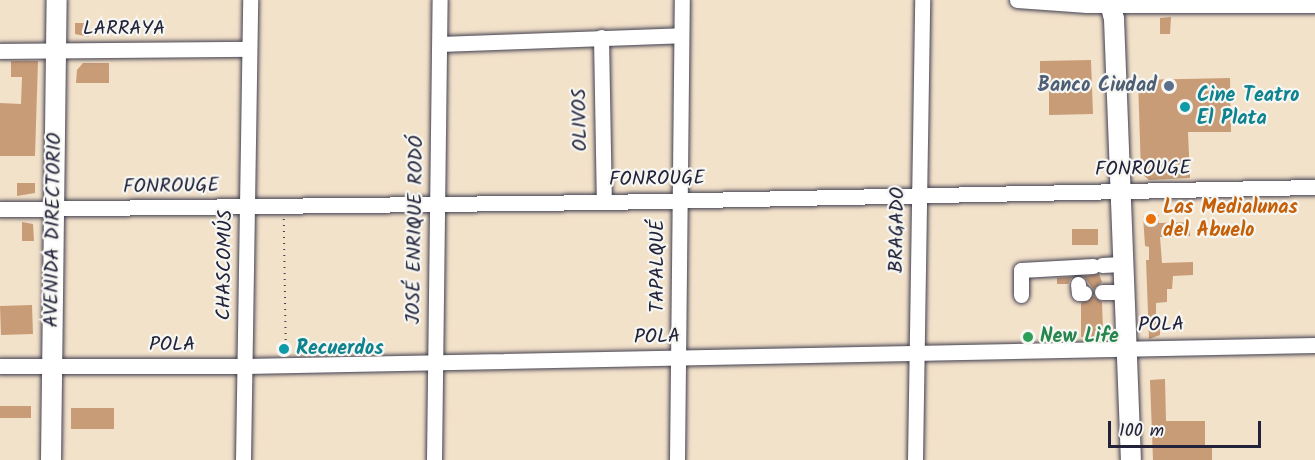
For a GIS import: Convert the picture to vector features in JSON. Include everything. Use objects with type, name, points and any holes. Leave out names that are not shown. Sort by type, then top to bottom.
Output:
[{"type":"main road","name":"AVENIDA DIRECTORIO","points":[[51,460],[57,0]]},
{"type":"main road","points":[[1110,1],[1131,460]]},
{"type":"street","name":"CHASCOMÚS","points":[[243,460],[250,0]]},
{"type":"street","name":"JOSÉ ENRIQUE RODÓ","points":[[434,460],[440,0]]},
{"type":"street","name":"TAPALQUÉ","points":[[677,460],[682,0]]},
{"type":"street","name":"BRAGADO","points":[[915,460],[922,0]]},
{"type":"street","points":[[1017,0],[1087,5],[1110,1],[1315,5]]},
{"type":"street","points":[[440,44],[681,35]]},
{"type":"street","name":"OLIVOS","points":[[601,37],[604,202]]},
{"type":"street","name":"LARRAYA","points":[[0,51],[249,49]]},
{"type":"street","name":"FONROUGE","points":[[0,209],[680,201],[1315,188]]},
{"type":"street","points":[[1021,295],[1021,270],[1086,274],[1122,264]]},
{"type":"street","points":[[1102,292],[1123,292]]},
{"type":"street","name":"POLA","points":[[0,366],[244,366],[1315,345]]},
{"type":"path","points":[[284,206],[286,365]]},
{"type":"building","points":[[1171,17],[1170,34],[1160,34],[1160,18]]},
{"type":"building","points":[[75,23],[89,23],[89,37],[75,34]]},
{"type":"building","points":[[1091,60],[1093,114],[1049,115],[1049,87],[1046,87],[1045,75],[1040,75],[1040,61]]},
{"type":"building","points":[[11,61],[38,61],[35,156],[0,156],[0,103],[21,104],[22,77],[11,77]]},
{"type":"building","points":[[83,63],[109,63],[109,83],[76,83],[77,70]]},
{"type":"building","points":[[1230,78],[1231,132],[1188,132],[1190,178],[1149,180],[1141,173],[1138,80]]},
{"type":"building","points":[[17,183],[35,183],[35,193],[17,196]]},
{"type":"building","points":[[1159,215],[1159,223],[1190,222],[1190,236],[1160,237],[1162,263],[1193,262],[1193,275],[1173,276],[1172,289],[1167,289],[1167,302],[1156,303],[1156,323],[1160,322],[1160,335],[1149,339],[1146,260],[1149,260],[1149,247],[1145,246],[1143,216]]},
{"type":"building","points":[[22,222],[33,224],[34,241],[22,241]]},
{"type":"building","points":[[1072,229],[1098,229],[1098,245],[1072,245]]},
{"type":"building","points":[[1099,274],[1102,282],[1093,289],[1084,276]]},
{"type":"building","points":[[1071,277],[1068,284],[1057,284],[1057,278]]},
{"type":"building","points":[[1093,296],[1102,302],[1103,330],[1096,337],[1081,337],[1081,303]]},
{"type":"building","points":[[32,305],[33,334],[1,335],[0,306]]},
{"type":"building","points":[[1165,379],[1166,421],[1205,421],[1205,446],[1212,446],[1212,460],[1153,460],[1150,380]]},
{"type":"building","points":[[0,406],[31,406],[31,418],[0,418]]},
{"type":"building","points":[[71,408],[114,408],[114,429],[71,429]]},
{"type":"place","name":"Banco Ciudad","points":[[1169,86]]},
{"type":"place","name":"Cine Teatro El Plata","points":[[1185,107]]},
{"type":"place","name":"Las Medialunas del Abuelo","points":[[1151,219]]},
{"type":"place","name":"New Life","points":[[1028,337]]},
{"type":"place","name":"Recuerdos","points":[[284,349]]}]
